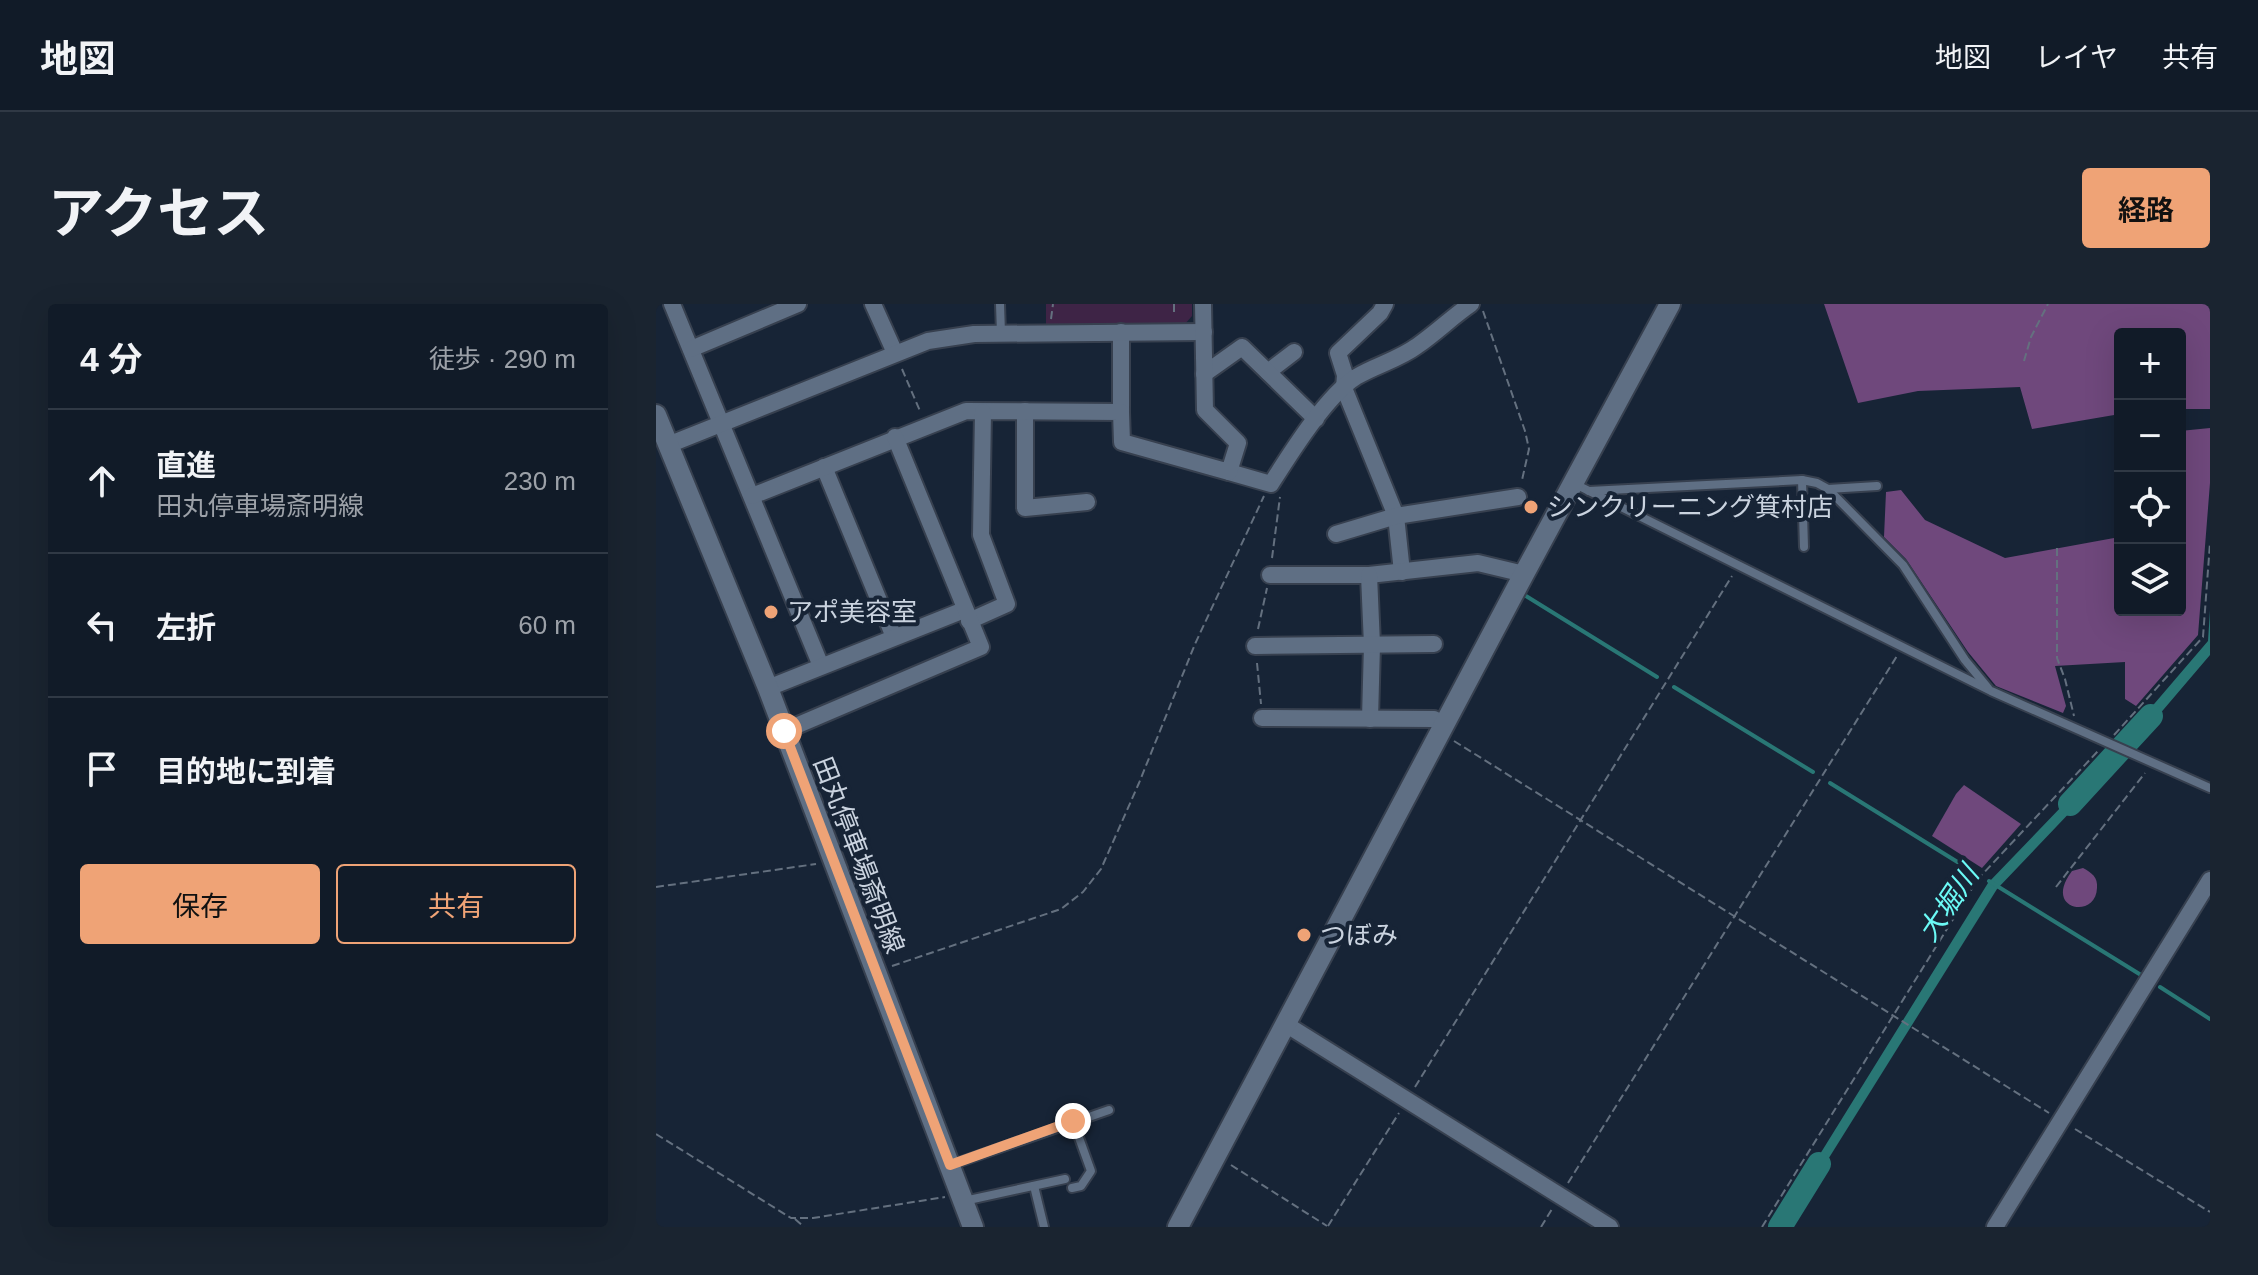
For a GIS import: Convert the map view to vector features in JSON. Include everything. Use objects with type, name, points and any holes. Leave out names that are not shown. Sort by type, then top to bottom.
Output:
[{"type":"street","points":[[672,304],[821,666]]},
{"type":"street","points":[[873,304],[895,353]]},
{"type":"street","points":[[1203,304],[1205,410],[1238,443],[1229,472]]},
{"type":"street","points":[[1385,304],[1380,313],[1338,353],[1345,375],[1344,388],[1396,516],[1402,572]]},
{"type":"street","points":[[1121,332],[1122,442],[1271,484],[1316,419],[1355,377],[1399,358],[1471,304]]},
{"type":"street","points":[[1178,1227],[1524,574],[1581,487],[1670,304]]},
{"type":"street","points":[[691,349],[794,305]]},
{"type":"street","points":[[668,445],[942,337],[1001,333],[1204,332]]},
{"type":"street","points":[[1204,374],[1242,347],[1316,419]]},
{"type":"street","points":[[1268,372],[1294,352]]},
{"type":"street","points":[[752,496],[966,411],[1121,412]]},
{"type":"street","points":[[1025,411],[1025,508],[1087,502]]},
{"type":"street","points":[[768,688],[894,637],[1007,604],[981,535],[983,412]]},
{"type":"street","name":"田丸停車場斎明線","points":[[656,415],[768,688],[973,1227]]},
{"type":"street","points":[[784,731],[981,647],[895,437]]},
{"type":"street","points":[[824,467],[894,637]]},
{"type":"street","points":[[1336,534],[1396,516],[1518,497]]},
{"type":"street","points":[[1270,575],[1369,575],[1478,563],[1524,574]]},
{"type":"street","points":[[1369,575],[1372,645],[1370,719]]},
{"type":"street","points":[[1255,646],[1434,644]]},
{"type":"street","points":[[1262,718],[1434,719],[1443,729]]},
{"type":"street","points":[[1995,1227],[2210,880]]},
{"type":"street","points":[[1287,1025],[1557,1201],[1610,1227]]},
{"type":"lane","points":[[1000,304],[1001,333]]},
{"type":"lane","points":[[1581,487],[1802,480],[1817,483],[1828,489],[1903,565],[1965,660],[1991,691]]},
{"type":"lane","points":[[1802,480],[1804,547]]},
{"type":"lane","points":[[1828,489],[1877,486]]},
{"type":"lane","points":[[1581,487],[1991,691],[2210,788]]},
{"type":"lane","points":[[950,1165],[1109,1110]]},
{"type":"lane","points":[[1072,1188],[1081,1186],[1091,1171],[1073,1121]]},
{"type":"lane","points":[[962,1198],[1065,1179]]},
{"type":"lane","points":[[1034,1186],[1044,1227]]},
{"type":"path","points":[[1174,304],[1174,313]]},
{"type":"path","points":[[1478,304],[1529,449],[1518,497]]},
{"type":"path","points":[[2024,361],[2031,337],[2048,304]]},
{"type":"path","points":[[895,353],[926,426]]},
{"type":"path","points":[[876,971],[1061,909],[1083,892],[1101,869],[1113,843],[1195,644],[1271,484],[1281,488],[1270,575],[1255,646],[1262,718]]},
{"type":"path","points":[[1762,1227],[1978,879],[2110,742],[2203,637],[2210,543]]},
{"type":"path","points":[[2057,548],[2057,658],[2071,710],[2080,729]]},
{"type":"path","points":[[1217,1155],[1328,1227],[1739,565]]},
{"type":"path","points":[[1541,1227],[1902,648]]},
{"type":"path","points":[[1443,729],[1580,820],[2210,1212]]},
{"type":"path","points":[[2056,887],[2154,762]]},
{"type":"path","points":[[656,887],[833,862]]},
{"type":"path","points":[[656,1134],[785,1216],[795,1219],[962,1198]]},
{"type":"path","points":[[795,1219],[804,1227]]},
{"type":"shaded area","points":[[1046,304],[1192,304],[1192,316],[1185,324],[1046,324]]},
{"type":"shaded area","points":[[1824,304],[2210,304],[2210,409],[2186,409],[2186,328],[2114,328],[2114,415],[2032,429],[2020,387],[1918,391],[1858,403]]},
{"type":"shaded area","points":[[2210,428],[2210,483],[2198,635],[2136,706],[2125,699],[2125,662],[2055,666],[2066,706],[2063,713],[1996,686],[1968,652],[1906,559],[1884,537],[1886,492],[1901,490],[1925,520],[2005,558],[2114,538],[2114,616],[2186,616],[2186,430]]},
{"type":"shaded area","points":[[2210,610],[2210,655],[2135,743],[2125,738],[2208,641]]},
{"type":"shaded area","points":[[2088,779],[2096,785],[1997,889],[1807,1193],[1799,1188],[1988,883]]},
{"type":"shaded area","points":[[1964,785],[2021,824],[1982,868],[1932,836]]},
{"type":"shaded area","points":[[2083,868],[2095,878],[2097,888],[2088,904],[2073,906],[2066,902],[2063,895],[2064,884],[2072,871]]},
{"type":"waterway","points":[[1526,596],[1657,677]]},
{"type":"waterway","points":[[1674,687],[1813,772]]},
{"type":"waterway","name":"大堀川","points":[[2070,804],[2151,716]]},
{"type":"waterway","points":[[1830,783],[1972,871]]},
{"type":"waterway","points":[[1989,881],[2141,975]]},
{"type":"waterway","points":[[2160,987],[2210,1019]]},
{"type":"waterway","name":"大堀川","points":[[1780,1227],[1819,1164]]},
{"type":"place","name":"シンクリーニング箕村店","points":[[1531,507]]},
{"type":"place","name":"アポ美容室","points":[[771,612]]},
{"type":"place","name":"つぼみ","points":[[1304,935]]},
{"type":"route","points":[[784,731],[950,1165],[1073,1121]]}]
